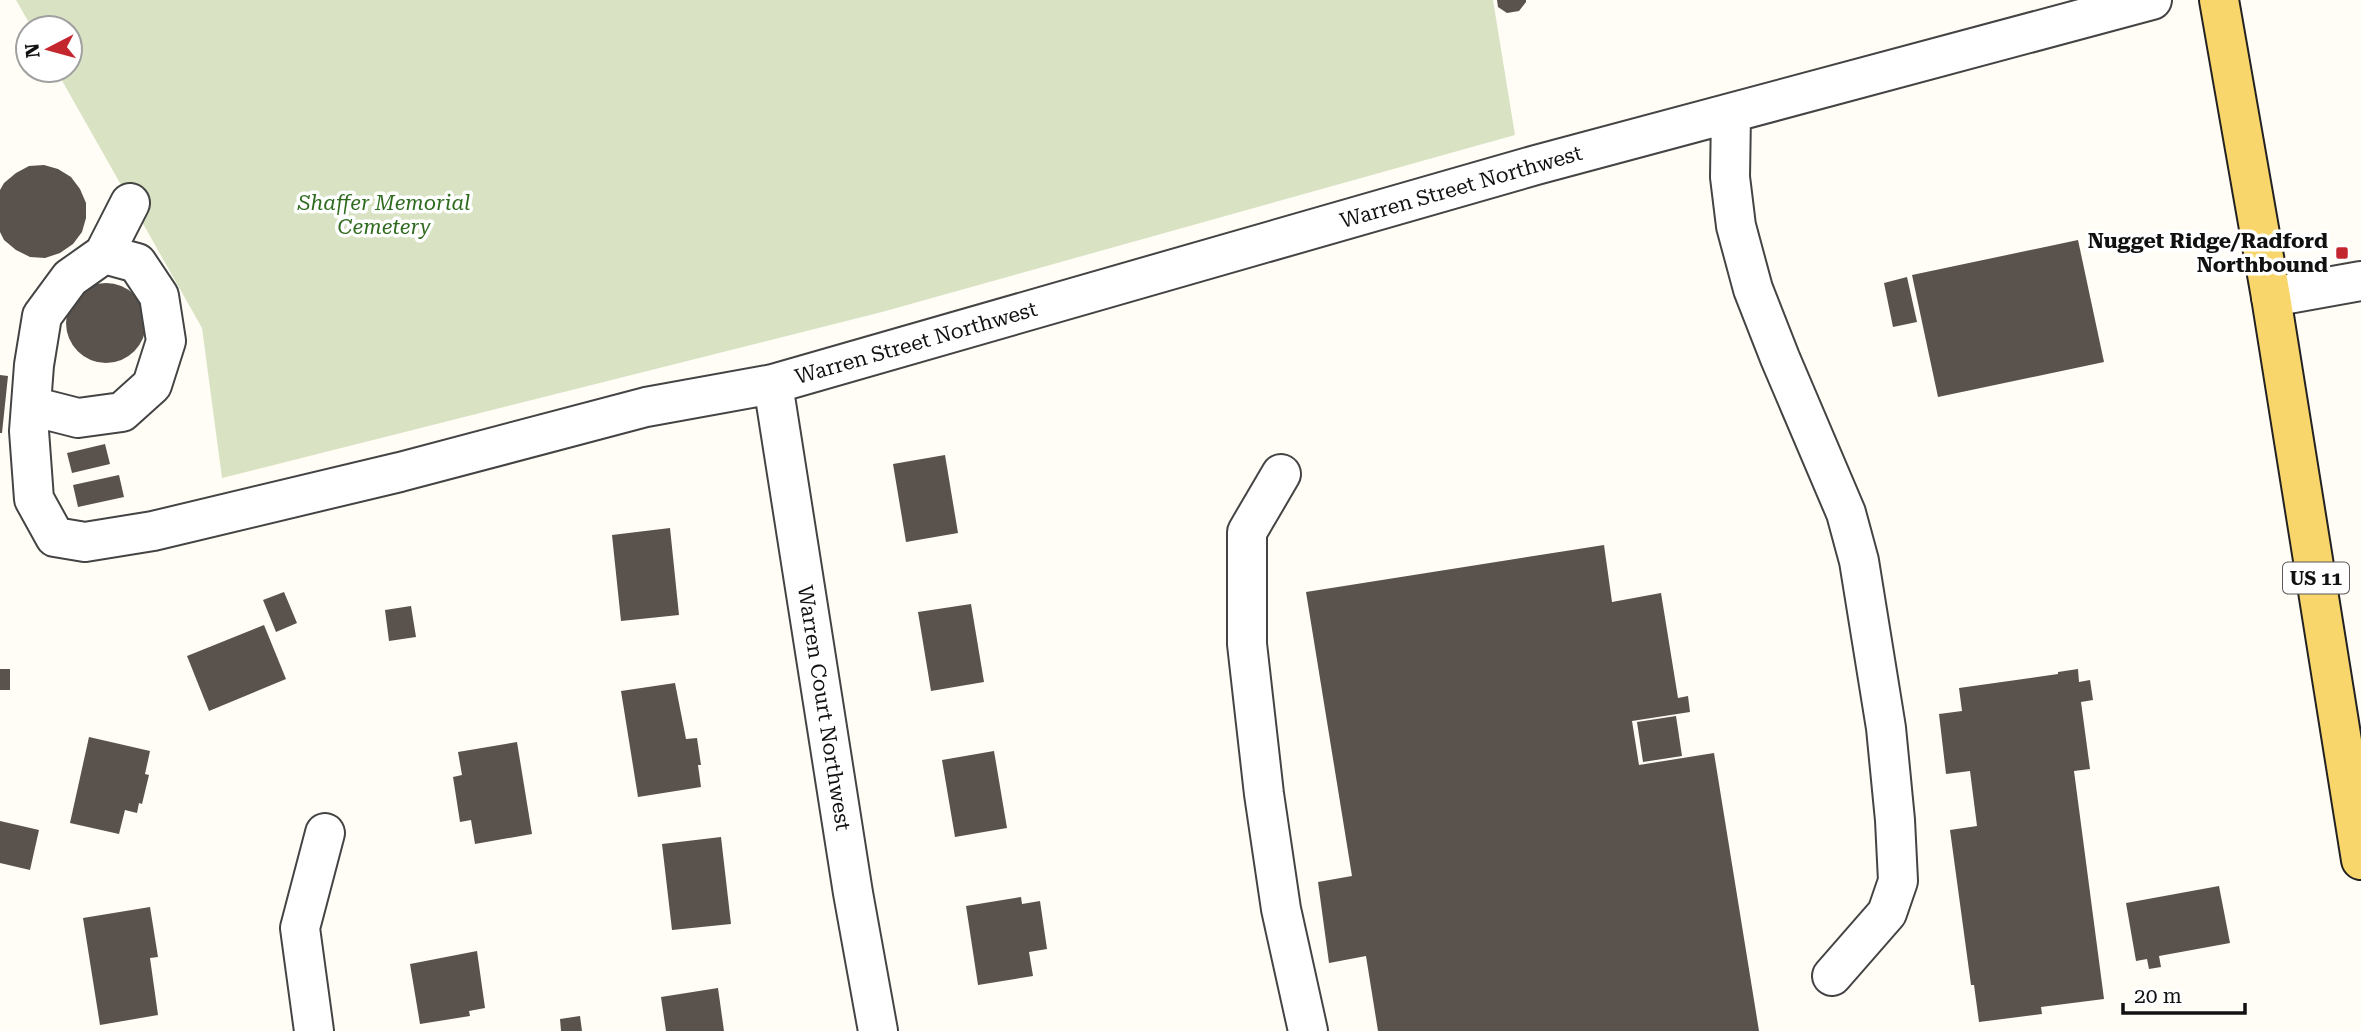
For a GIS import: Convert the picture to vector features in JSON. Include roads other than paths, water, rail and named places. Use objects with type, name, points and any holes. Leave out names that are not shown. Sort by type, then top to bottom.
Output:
[{"type":"main road","name":"US 11","points":[[2219,0],[2271,297],[2361,860]]},
{"type":"street","name":"Warren Street Northwest","points":[[31,406],[29,431],[34,499],[55,537],[85,542],[153,531],[400,472],[646,407],[773,384],[1536,165],[2152,0]]},
{"type":"street","points":[[1731,114],[1730,177],[1736,226],[1753,289],[1846,513],[1859,561],[1885,728],[1895,820],[1898,881],[1887,913],[1832,976]]},
{"type":"street","points":[[104,254],[137,263],[159,296],[166,341],[152,385],[122,412],[78,418],[31,406],[42,316],[70,278],[104,254],[131,203]]},
{"type":"street","points":[[2271,297],[2361,281]]},
{"type":"street","name":"Warren Court Northwest","points":[[773,384],[853,893],[878,1031]]},
{"type":"street","points":[[1281,474],[1247,532],[1247,644],[1264,794],[1281,909],[1308,1031]]},
{"type":"street","points":[[314,1031],[300,928],[325,833]]},
{"type":"place","name":"Nugget Ridge/Radford Northbound","points":[[2342,253]]},
{"type":"park label","name":"Shaffer Memorial Cemetery","points":[[384,215]]}]
